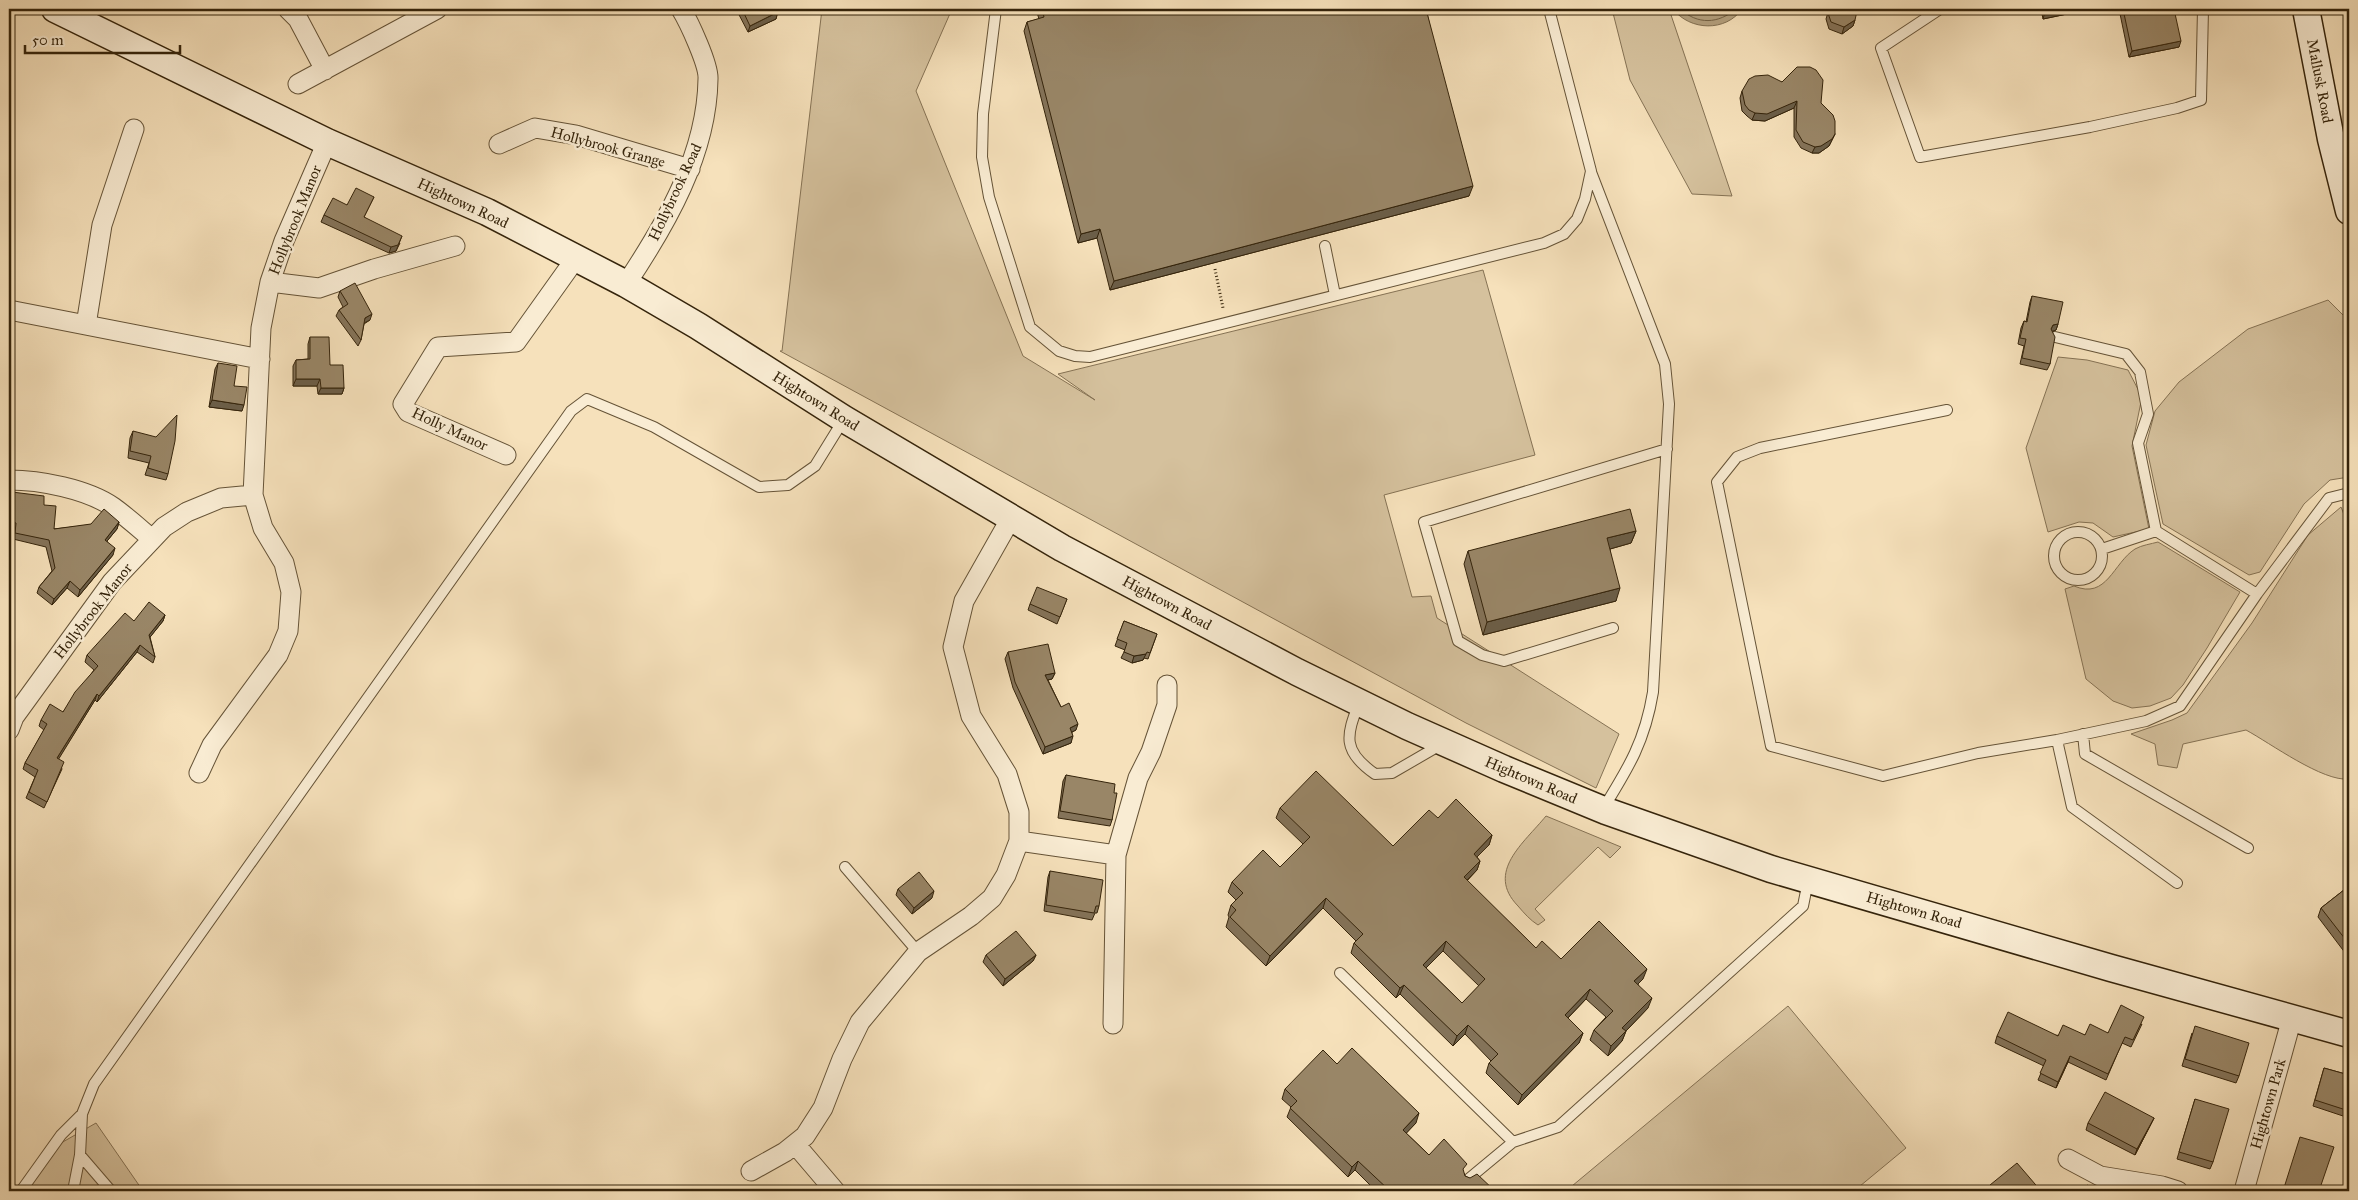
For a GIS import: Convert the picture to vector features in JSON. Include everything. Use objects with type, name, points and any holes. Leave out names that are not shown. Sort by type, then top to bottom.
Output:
[{"type":"main road","name":"Hightown Road","points":[[55,9],[81,14],[327,142],[487,212],[626,284],[698,326],[844,418],[1062,548],[1359,702],[1445,743],[1602,810],[1771,869],[2111,968],[2349,1034]]},
{"type":"main road","name":"Mallusk Road","points":[[2306,9],[2331,139],[2349,211]]},
{"type":"street","points":[[288,9],[298,19],[325,70]]},
{"type":"street","points":[[298,84],[437,9]]},
{"type":"street","name":"Hollybrook Road","points":[[626,284],[650,247],[690,169],[700,143],[708,77],[690,22],[681,9]]},
{"type":"street","name":"Hollybrook Grange","points":[[499,144],[535,128],[576,135],[690,169]]},
{"type":"street","points":[[86,325],[102,225],[134,129]]},
{"type":"street","name":"Hollybrook Manor","points":[[199,774],[212,745],[278,655],[288,631],[290,592],[284,563],[263,528],[253,494],[261,328],[270,282],[284,241],[327,142]]},
{"type":"street","points":[[270,282],[319,288],[455,246]]},
{"type":"street","name":"Holly Manor","points":[[506,455],[408,412],[403,404],[438,347],[516,342],[576,258]]},
{"type":"street","points":[[9,310],[260,359]]},
{"type":"street","points":[[9,480],[28,480],[90,495],[112,506],[152,539]]},
{"type":"street","name":"Hollybrook Manor","points":[[9,730],[14,717],[112,582],[164,527],[187,512],[221,498],[253,494]]},
{"type":"street","points":[[750,1171],[785,1152],[805,1136],[823,1108],[842,1059],[860,1022],[918,952],[971,916],[992,898],[1006,876],[1019,841],[1019,812],[1007,774],[971,716],[953,647],[964,601],[1010,518]]},
{"type":"street","points":[[1113,1024],[1116,856],[1138,778],[1150,752],[1167,705],[1167,685]]},
{"type":"street","points":[[1019,841],[1116,856]]},
{"type":"street","name":"Hightown Park","points":[[2244,1191],[2292,1018]]},
{"type":"street","points":[[795,1144],[835,1191]]},
{"type":"street","points":[[2068,1159],[2100,1176],[2162,1186],[2178,1191]]},
{"type":"lane","points":[[996,9],[983,114],[982,157],[989,197],[1030,327],[1059,351],[1075,356],[1090,357],[1544,243],[1564,234],[1577,219],[1586,199],[1590,171]]},
{"type":"lane","points":[[1549,9],[1590,171],[1665,364],[1669,404],[1653,692],[1648,721],[1631,763],[1602,810]]},
{"type":"lane","points":[[1940,9],[1881,48],[1920,157],[2090,128],[2178,108],[2201,100],[2203,9]]},
{"type":"lane","points":[[1325,246],[1336,295]]},
{"type":"lane","points":[[2055,337],[2126,354],[2140,372],[2148,414],[2138,443],[2156,531],[2257,594]]},
{"type":"lane","points":[[73,1191],[80,1154],[82,1114],[94,1084],[570,411],[587,399],[654,427],[759,487],[788,485],[815,466],[844,418]]},
{"type":"lane","points":[[1947,410],[1760,448],[1737,457],[1717,482],[1771,746],[1883,776],[1978,753],[2058,740],[2146,721],[2180,706],[2257,594],[2329,498],[2349,493]]},
{"type":"lane","points":[[1613,628],[1504,660],[1482,655],[1458,641],[1424,522],[1667,449]]},
{"type":"lane","points":[[2102,550],[2156,531]]},
{"type":"lane","points":[[2077,532],[2092,536],[2102,550],[2102,565],[2091,578],[2084,580],[2076,581],[2061,574],[2054,560],[2057,544],[2069,534],[2077,532]]},
{"type":"lane","points":[[1359,702],[1349,729],[1349,743],[1355,756],[1375,774],[1392,773],[1445,743]]},
{"type":"lane","points":[[2083,734],[2086,754],[2248,848]]},
{"type":"lane","points":[[2058,740],[2072,807],[2177,883]]},
{"type":"lane","points":[[845,867],[918,952]]},
{"type":"lane","points":[[1466,1181],[1513,1142],[1558,1127],[1803,906],[1808,880]]},
{"type":"lane","points":[[1340,973],[1513,1142]]},
{"type":"lane","points":[[21,1191],[61,1135],[82,1114]]},
{"type":"lane","points":[[80,1154],[111,1191]]},
{"type":"path","points":[[1215,269],[1226,323]]},
{"type":"shaded area","points":[[822,9],[952,9],[916,91],[1023,356],[1095,400],[1058,374],[1483,270],[1535,455],[1384,495],[1412,597],[1431,596],[1437,618],[1619,734],[1596,788],[1466,723],[780,351],[782,351]]},
{"type":"shaded area","points":[[1612,9],[1669,9],[1732,196],[1692,194],[1630,80]]},
{"type":"shaded area","points":[[2328,300],[2347,319],[2349,328],[2349,412],[2344,413],[2349,477],[2330,480],[2304,504],[2260,572],[2249,575],[2163,524],[2146,445],[2155,411],[2179,382],[2248,329]]},
{"type":"shaded area","points":[[2058,357],[2087,360],[2128,370],[2142,397],[2132,446],[2149,529],[2113,537],[2093,523],[2079,522],[2048,532],[2026,448]]},
{"type":"shaded area","points":[[2341,507],[2347,522],[2349,522],[2349,779],[2338,778],[2311,768],[2246,730],[2183,744],[2177,768],[2158,765],[2155,744],[2131,734],[2187,713],[2252,623],[2308,535]]},
{"type":"shaded area","points":[[2158,542],[2240,592],[2183,685],[2171,698],[2150,706],[2132,708],[2113,701],[2086,679],[2065,589],[2074,586],[2085,589],[2094,588],[2102,584],[2127,555],[2135,549]]},
{"type":"shaded area","points":[[1546,816],[1621,847],[1610,858],[1598,847],[1535,909],[1545,920],[1538,925],[1518,906],[1509,893],[1505,881],[1511,858]]},
{"type":"shaded area","points":[[1788,1006],[1906,1148],[1854,1191],[1576,1191],[1572,1186]]},
{"type":"shaded area","points":[[96,1123],[143,1191],[26,1191],[61,1143]]},
{"type":"water","points":[[1673,9],[1742,9],[1727,22],[1708,26],[1689,22]]},
{"type":"building","points":[[742,9],[777,9],[778,12],[750,26]]},
{"type":"building","points":[[1042,9],[1426,9],[1473,186],[1114,281],[1100,229],[1081,234],[1027,22],[1044,17]]},
{"type":"building","points":[[1829,9],[1856,9],[1855,20],[1844,27],[1831,22],[1828,13]]},
{"type":"building","points":[[2045,9],[2062,9],[2045,12]]},
{"type":"building","points":[[2123,9],[2174,9],[2181,41],[2132,51]]},
{"type":"building","points":[[1797,67],[1810,67],[1816,70],[1823,80],[1821,103],[1833,115],[1835,134],[1832,139],[1821,146],[1815,147],[1803,142],[1796,130],[1797,101],[1767,114],[1755,113],[1745,105],[1742,91],[1749,79],[1755,76],[1768,75],[1782,82]]},
{"type":"building","points":[[356,188],[374,197],[364,217],[402,236],[398,245],[391,247],[324,215],[333,198],[347,205]]},
{"type":"building","points":[[355,283],[372,314],[365,318],[361,340],[339,310],[348,304],[340,291]]},
{"type":"building","points":[[2032,296],[2063,302],[2058,324],[2053,325],[2051,329],[2055,337],[2050,364],[2022,358],[2026,339],[2020,338],[2024,321],[2027,322]]},
{"type":"building","points":[[310,337],[329,337],[330,365],[343,365],[344,388],[321,388],[320,379],[296,379],[296,360],[310,359]]},
{"type":"building","points":[[218,363],[237,366],[234,386],[247,387],[244,405],[212,400]]},
{"type":"building","points":[[177,415],[175,441],[168,474],[148,468],[151,456],[130,451],[133,431],[156,437]]},
{"type":"building","points":[[12,492],[44,496],[44,505],[56,506],[54,529],[91,524],[104,509],[119,522],[105,540],[115,548],[80,590],[70,581],[54,599],[39,587],[55,568],[49,540],[15,533],[16,523],[9,521]]},
{"type":"building","points":[[1630,509],[1636,531],[1607,538],[1620,588],[1487,622],[1468,551]]},
{"type":"building","points":[[1037,587],[1067,599],[1060,617],[1030,604]]},
{"type":"building","points":[[149,602],[165,615],[149,635],[155,657],[140,645],[99,696],[97,694],[57,758],[64,762],[47,802],[29,792],[38,770],[25,763],[47,724],[41,720],[50,704],[63,712],[75,692],[98,666],[87,655],[125,613],[134,621]]},
{"type":"building","points":[[1124,621],[1157,634],[1150,653],[1147,652],[1146,654],[1134,656],[1124,652],[1127,643],[1117,639]]},
{"type":"building","points":[[1048,644],[1055,673],[1045,675],[1061,707],[1069,703],[1078,724],[1070,728],[1073,736],[1045,747],[1015,682],[1008,652]]},
{"type":"building","points":[[1316,771],[1393,846],[1429,810],[1438,818],[1456,799],[1492,835],[1474,854],[1480,861],[1464,877],[1536,948],[1542,941],[1561,959],[1599,921],[1647,969],[1634,981],[1652,998],[1622,1028],[1626,1031],[1611,1046],[1594,1030],[1613,1011],[1590,989],[1565,1015],[1583,1033],[1522,1095],[1489,1063],[1498,1054],[1468,1025],[1457,1036],[1404,985],[1400,988],[1354,943],[1363,934],[1326,898],[1270,956],[1230,917],[1236,910],[1231,905],[1243,893],[1232,882],[1263,850],[1280,867],[1310,837],[1280,808]],"holes":[[[1446,941],[1485,979],[1462,1003],[1423,965]]]},
{"type":"building","points":[[1066,775],[1115,784],[1114,793],[1117,793],[1112,820],[1060,811]]},
{"type":"building","points":[[1050,871],[1103,880],[1099,906],[1096,906],[1094,913],[1046,905]]},
{"type":"building","points":[[919,872],[934,891],[914,908],[898,889]]},
{"type":"building","points":[[2349,886],[2349,944],[2321,908]]},
{"type":"building","points":[[1016,931],[1036,955],[1005,979],[986,955]]},
{"type":"building","points":[[2121,1005],[2144,1017],[2133,1040],[2125,1037],[2108,1074],[2070,1056],[2058,1082],[2040,1073],[2046,1060],[1997,1036],[2008,1012],[2058,1036],[2063,1025],[2085,1035],[2090,1024],[2108,1033]]},
{"type":"building","points":[[2195,1026],[2249,1043],[2239,1076],[2185,1059]]},
{"type":"building","points":[[1352,1048],[1419,1113],[1403,1130],[1429,1155],[1444,1139],[1467,1164],[1463,1169],[1465,1176],[1470,1178],[1477,1174],[1495,1191],[1390,1191],[1358,1161],[1352,1167],[1290,1108],[1297,1101],[1285,1089],[1323,1050],[1337,1064]]},
{"type":"building","points":[[2324,1068],[2349,1075],[2349,1111],[2315,1100]]},
{"type":"building","points":[[2105,1092],[2154,1118],[2137,1149],[2088,1123]]},
{"type":"building","points":[[2195,1099],[2229,1109],[2213,1162],[2179,1152]]},
{"type":"building","points":[[2300,1137],[2334,1147],[2319,1191],[2283,1191]]},
{"type":"building","points":[[2017,1163],[2041,1191],[1995,1191],[1990,1185]]},
{"type":"building","points":[[2087,1185],[2100,1191],[2084,1191]]}]
